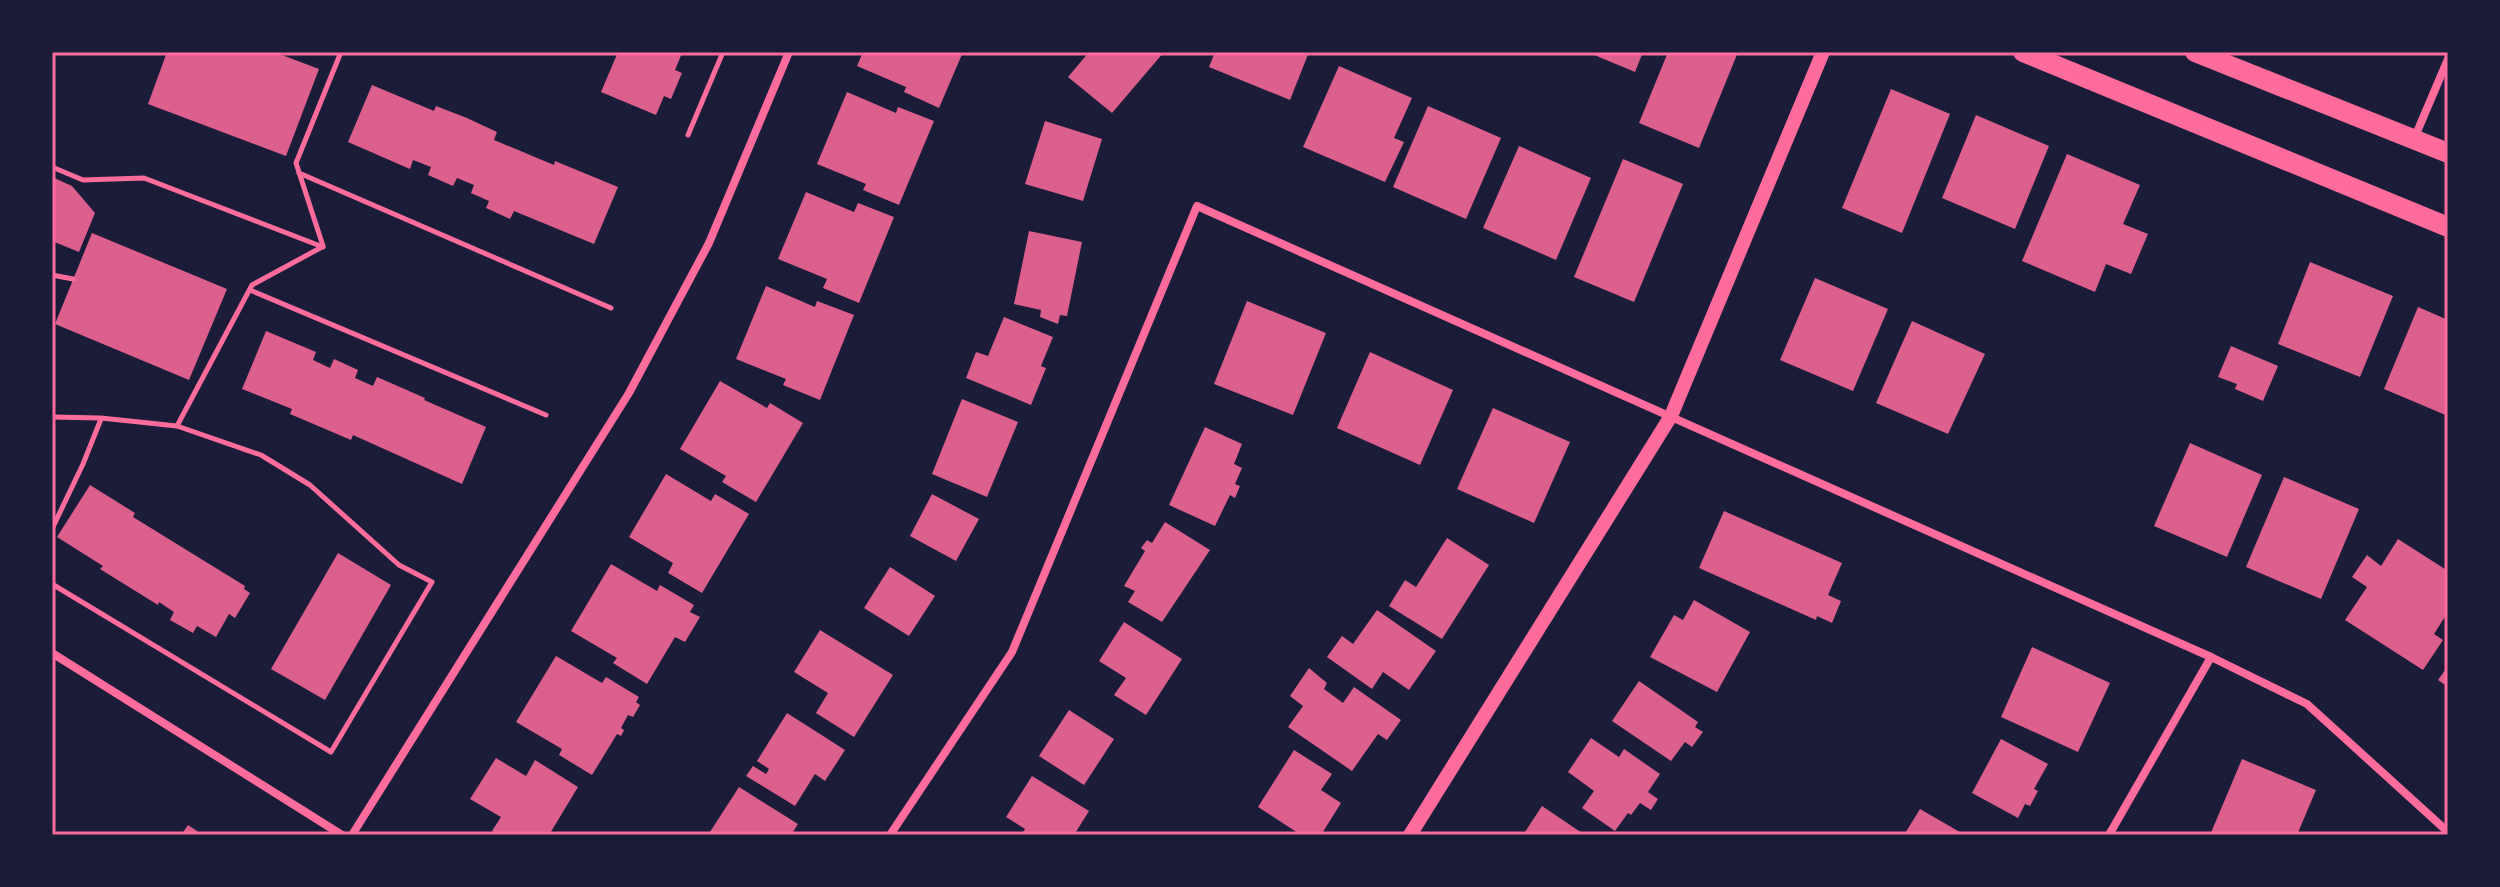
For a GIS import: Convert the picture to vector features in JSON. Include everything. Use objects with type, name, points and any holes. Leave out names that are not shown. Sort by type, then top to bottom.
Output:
[{"type":"main road","points":[[2023,52],[2448,227]]},
{"type":"main road","points":[[2195,52],[2448,153]]},
{"type":"street","points":[[352,835],[629,393],[709,243],[789,52]]},
{"type":"street","points":[[1410,835],[1671,416],[1823,52]]},
{"type":"street","points":[[2414,139],[2448,59]]},
{"type":"street","points":[[890,835],[1012,652],[1197,206],[2211,657],[2307,704],[2448,832]]},
{"type":"street","points":[[52,653],[342,835]]},
{"type":"street","points":[[2109,835],[2211,657]]},
{"type":"path","points":[[323,247],[296,163],[341,52]]},
{"type":"path","points":[[688,135],[723,52]]},
{"type":"path","points":[[52,167],[83,180],[144,178],[323,247]]},
{"type":"path","points":[[299,173],[611,308]]},
{"type":"path","points":[[177,426],[252,285],[323,247]]},
{"type":"path","points":[[52,275],[73,279]]},
{"type":"path","points":[[250,290],[546,415]]},
{"type":"path","points":[[52,417],[101,418],[177,426],[261,455],[310,485],[399,565],[432,582],[331,752],[52,584]]},
{"type":"path","points":[[52,529],[101,418]]},
{"type":"building","points":[[167,52],[274,52],[319,69],[286,156],[148,104]]},
{"type":"building","points":[[618,52],[688,52],[687,55],[682,53],[675,70],[682,73],[671,99],[664,96],[656,115],[601,92]]},
{"type":"building","points":[[863,52],[963,52],[939,108],[904,92],[906,87],[857,66]]},
{"type":"building","points":[[1089,52],[1164,52],[1112,113],[1068,77]]},
{"type":"building","points":[[1215,52],[1309,52],[1290,100],[1209,67]]},
{"type":"building","points":[[1587,52],[1643,52],[1635,72]]},
{"type":"building","points":[[1668,52],[1738,52],[1699,148],[1639,123]]},
{"type":"building","points":[[1339,66],[1412,98],[1394,138],[1404,142],[1385,182],[1303,147]]},
{"type":"building","points":[[372,85],[434,111],[436,106],[467,118],[497,132],[494,140],[618,187],[594,244],[514,211],[510,219],[486,208],[489,201],[471,193],[474,185],[457,178],[453,186],[428,175],[431,167],[413,160],[410,169],[348,142]]},
{"type":"building","points":[[1891,89],[1950,114],[1902,233],[1842,208]]},
{"type":"building","points":[[847,92],[896,113],[898,107],[934,121],[899,205],[863,190],[866,184],[817,164]]},
{"type":"building","points":[[1428,106],[1501,138],[1466,219],[1393,187]]},
{"type":"building","points":[[1976,115],[2049,146],[2015,229],[1942,198]]},
{"type":"building","points":[[1045,121],[1102,139],[1083,201],[1025,184]]},
{"type":"building","points":[[1519,146],[1591,178],[1556,260],[1483,228]]},
{"type":"building","points":[[2067,154],[2140,185],[2123,224],[2148,234],[2131,274],[2106,264],[2095,292],[2022,261]]},
{"type":"building","points":[[1623,159],[1683,184],[1634,302],[1574,277]]},
{"type":"building","points":[[52,177],[72,186],[95,213],[79,252],[52,241]]},
{"type":"building","points":[[806,192],[854,212],[858,203],[894,217],[859,303],[823,288],[827,279],[778,259]]},
{"type":"building","points":[[1029,231],[1082,242],[1067,316],[1060,315],[1058,324],[1040,317],[1041,310],[1014,304]]},
{"type":"building","points":[[92,233],[227,289],[189,380],[55,324]]},
{"type":"building","points":[[2310,262],[2393,296],[2360,377],[2278,344]]},
{"type":"building","points":[[1815,278],[1888,309],[1853,391],[1780,360]]},
{"type":"building","points":[[766,286],[815,307],[817,301],[854,315],[820,400],[783,385],[786,379],[736,359]]},
{"type":"building","points":[[1247,301],[1326,333],[1293,415],[1214,384]]},
{"type":"building","points":[[2418,307],[2448,320],[2448,416],[2384,389]]},
{"type":"building","points":[[1004,317],[1053,337],[1041,366],[1046,368],[1031,405],[966,378],[976,352],[988,356]]},
{"type":"building","points":[[1912,321],[1985,354],[1948,434],[1876,403]]},
{"type":"building","points":[[266,331],[316,352],[313,360],[330,368],[334,359],[358,370],[355,378],[373,386],[377,377],[486,427],[462,484],[353,435],[351,440],[290,414],[292,409],[242,389]]},
{"type":"building","points":[[2231,346],[2278,366],[2263,401],[2235,389],[2237,384],[2218,377]]},
{"type":"building","points":[[1370,352],[1453,390],[1420,465],[1337,428]]},
{"type":"building","points":[[720,381],[767,408],[770,403],[803,423],[756,502],[722,482],[726,476],[680,449]]},
{"type":"building","points":[[962,399],[1018,422],[987,497],[932,474]]},
{"type":"building","points":[[1493,408],[1570,442],[1534,523],[1457,489]]},
{"type":"building","points":[[1205,427],[1242,444],[1234,464],[1242,468],[1235,484],[1240,486],[1235,498],[1230,495],[1215,526],[1169,505]]},
{"type":"building","points":[[2190,443],[2262,475],[2227,557],[2154,526]]},
{"type":"building","points":[[666,474],[711,501],[715,494],[749,514],[702,593],[668,573],[673,563],[629,537]]},
{"type":"building","points":[[2284,477],[2359,509],[2321,599],[2246,567]]},
{"type":"building","points":[[90,485],[135,513],[133,517],[245,586],[244,589],[250,593],[235,618],[229,614],[216,637],[197,626],[193,633],[170,620],[174,612],[100,569],[103,566],[57,537]]},
{"type":"building","points":[[932,494],[979,519],[956,561],[910,536]]},
{"type":"building","points":[[1724,511],[1842,563],[1828,595],[1841,601],[1832,623],[1817,616],[1816,620],[1699,568]]},
{"type":"building","points":[[1165,522],[1210,550],[1162,622],[1128,602],[1135,591],[1124,586],[1145,551],[1141,548],[1147,540],[1152,543]]},
{"type":"building","points":[[1447,538],[1489,565],[1442,639],[1389,606],[1405,580],[1416,587]]},
{"type":"building","points":[[2398,539],[2448,571],[2448,612],[2434,634],[2443,640],[2423,670],[2345,620],[2367,587],[2352,577],[2367,555],[2381,566]]},
{"type":"building","points":[[338,553],[391,585],[325,700],[271,669]]},
{"type":"building","points":[[611,564],[657,591],[660,585],[694,605],[690,612],[700,617],[685,642],[675,637],[647,684],[613,663],[617,658],[571,631]]},
{"type":"building","points":[[890,567],[935,596],[909,636],[864,608]]},
{"type":"building","points":[[1694,600],[1750,632],[1717,692],[1650,657],[1674,615],[1683,620]]},
{"type":"building","points":[[1377,610],[1436,651],[1409,690],[1383,672],[1372,689],[1327,657],[1342,636],[1353,644]]},
{"type":"building","points":[[1124,622],[1182,659],[1146,715],[1114,695],[1126,678],[1099,661]]},
{"type":"building","points":[[820,630],[893,675],[854,737],[816,713],[828,693],[794,672]]},
{"type":"building","points":[[2032,647],[2110,683],[2078,752],[2001,717]]},
{"type":"building","points":[[556,656],[602,683],[606,677],[639,697],[636,702],[640,705],[633,717],[628,715],[621,728],[624,730],[621,736],[617,734],[592,775],[559,755],[562,749],[516,722]]},
{"type":"building","points":[[2448,666],[2448,687],[2438,680]]},
{"type":"building","points":[[1309,668],[1327,683],[1324,689],[1343,703],[1354,687],[1401,720],[1387,740],[1378,734],[1352,771],[1288,727],[1303,706],[1290,696]]},
{"type":"building","points":[[1639,681],[1698,722],[1695,727],[1703,732],[1692,747],[1685,742],[1671,761],[1612,721]]},
{"type":"building","points":[[1069,710],[1114,739],[1084,785],[1039,756]]},
{"type":"building","points":[[787,713],[845,750],[825,781],[815,774],[795,806],[746,776],[753,766],[766,774],[769,769],[757,761]]},
{"type":"building","points":[[1591,738],[1619,757],[1624,749],[1660,774],[1648,792],[1658,799],[1651,810],[1640,803],[1615,831],[1582,808],[1594,791],[1568,772]]},
{"type":"building","points":[[2001,739],[2048,764],[2034,789],[2038,791],[2030,806],[2025,804],[2018,818],[1972,793]]},
{"type":"building","points":[[1294,750],[1332,774],[1321,790],[1341,803],[1321,835],[1301,835],[1258,807]]},
{"type":"building","points":[[496,758],[526,776],[535,760],[578,787],[549,835],[498,835],[492,831],[501,817],[470,799]]},
{"type":"building","points":[[2242,759],[2316,790],[2297,835],[2210,835]]},
{"type":"building","points":[[1032,776],[1089,811],[1074,835],[1021,835],[1025,829],[1006,817]]},
{"type":"building","points":[[739,787],[798,824],[791,835],[708,835]]},
{"type":"building","points":[[1542,806],[1585,835],[1523,835]]},
{"type":"building","points":[[1920,809],[1965,835],[1904,835]]},
{"type":"building","points":[[188,825],[203,835],[181,835]]}]
